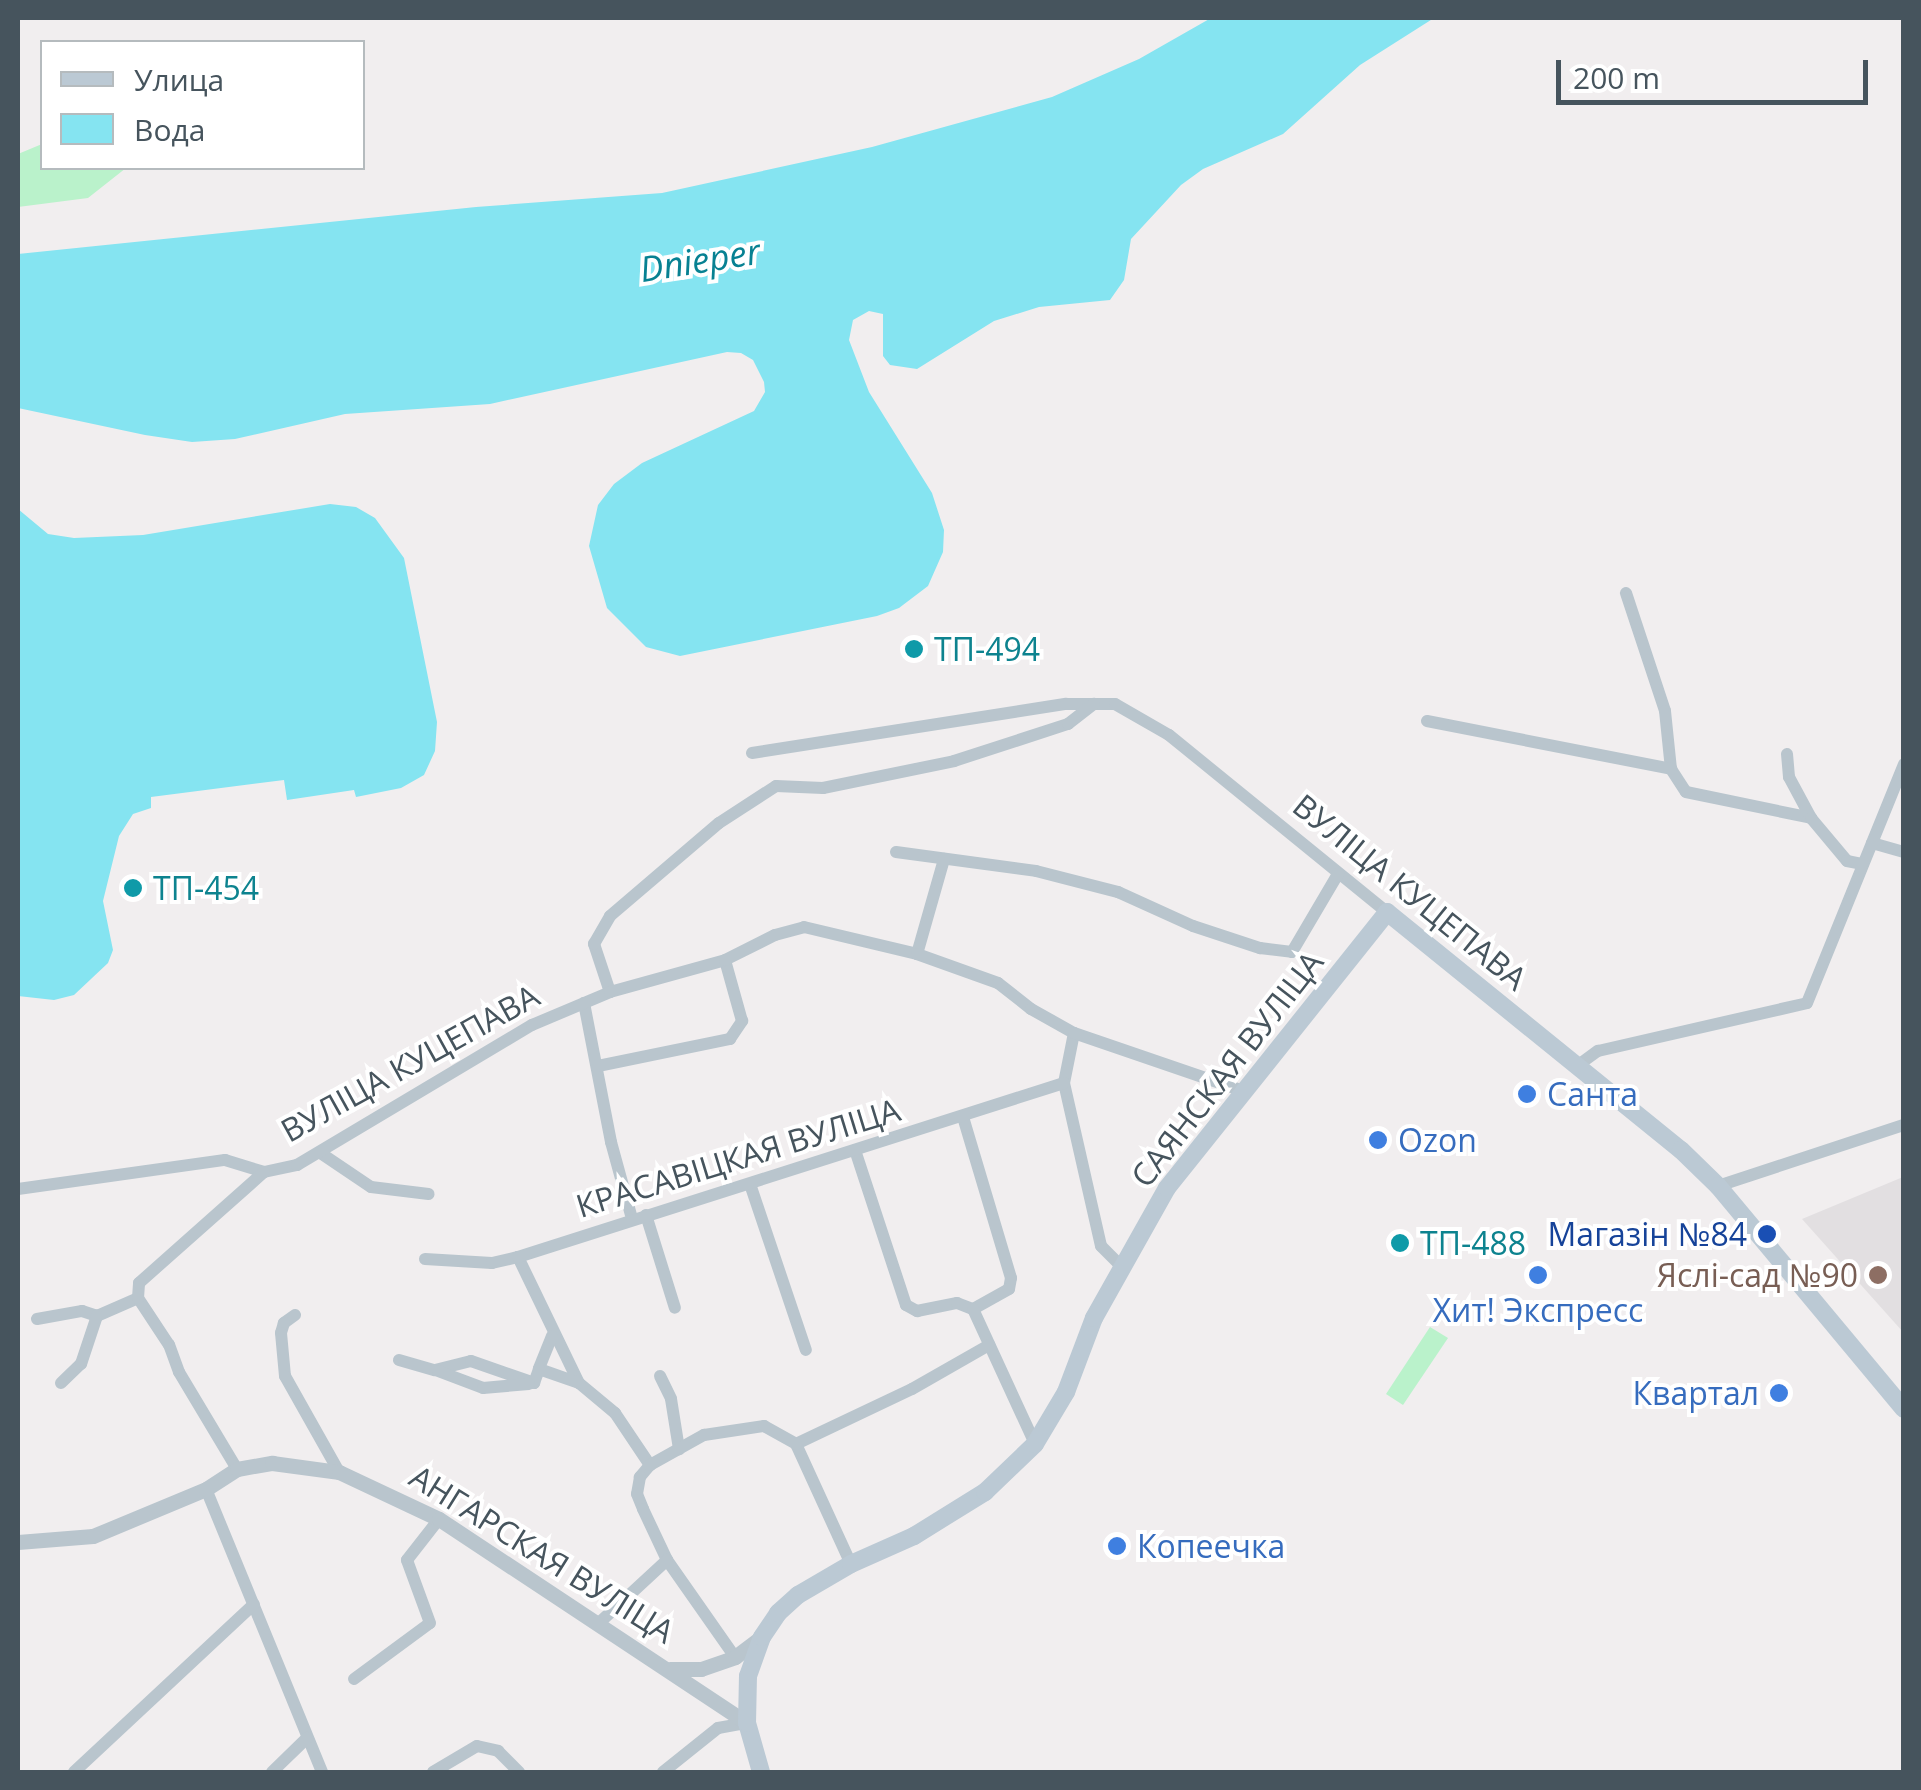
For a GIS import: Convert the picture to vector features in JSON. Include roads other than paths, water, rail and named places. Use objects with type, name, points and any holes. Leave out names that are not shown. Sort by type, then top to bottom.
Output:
[{"type":"main road","name":"ВУЛІЦА КУЦЕПАВА","points":[[1387,912],[1718,1186],[1904,1409]]},
{"type":"main road","name":"САЯНСКАЯ ВУЛІЦА","points":[[746,1723],[748,1676],[762,1637],[792,1600],[851,1564],[914,1536],[986,1492],[1035,1444],[1066,1392],[1094,1318],[1167,1188],[1387,912]]},
{"type":"main road","points":[[746,1723],[761,1772]]},
{"type":"street","points":[[1626,594],[1665,711],[1671,770],[1686,792],[1811,818]]},
{"type":"street","points":[[610,992],[594,944],[610,916],[719,823],[776,786],[823,788],[954,761],[1068,724],[1096,703]]},
{"type":"street","name":"ВУЛІЦА КУЦЕПАВА","points":[[752,752],[1096,703],[1124,707],[1154,724],[1387,912]]},
{"type":"street","points":[[1426,721],[1671,770]]},
{"type":"street","points":[[1787,754],[1789,777],[1811,818],[1847,861],[1863,864]]},
{"type":"street","points":[[1577,1066],[1598,1051],[1807,1003],[1904,764]]},
{"type":"street","points":[[1872,843],[1904,852]]},
{"type":"street","points":[[896,852],[1036,871],[1118,892],[1260,948],[1292,952],[1338,874]]},
{"type":"street","points":[[917,954],[944,858]]},
{"type":"street","name":"ВУЛІЦА КУЦЕПАВА","points":[[264,1172],[298,1165],[322,1154],[532,1026],[610,992],[725,960],[774,934],[804,927],[917,954],[998,982],[1030,1009],[1074,1033],[1220,1080],[1243,1092]]},
{"type":"street","points":[[598,1066],[730,1039],[742,1021],[725,960]]},
{"type":"street","points":[[584,1003],[611,1142],[675,1308]]},
{"type":"street","name":"САЯНСКАЯ ВУЛІЦА","points":[[1074,1033],[1064,1083],[1101,1246],[1122,1268]]},
{"type":"street","name":"КРАСАВІЦКАЯ ВУЛІЦА","points":[[425,1259],[492,1263],[518,1258],[1064,1083]]},
{"type":"street","points":[[963,1117],[1010,1278],[1009,1289],[973,1309]]},
{"type":"street","points":[[1718,1186],[1904,1125]]},
{"type":"street","points":[[855,1150],[906,1305],[917,1311],[956,1303],[973,1309],[1035,1444]]},
{"type":"street","points":[[322,1154],[371,1187],[429,1194]]},
{"type":"street","points":[[18,1189],[226,1160],[264,1172]]},
{"type":"street","points":[[237,1469],[180,1372],[170,1345],[138,1298],[139,1283],[264,1172]]},
{"type":"street","points":[[750,1184],[806,1350]]},
{"type":"street","points":[[518,1258],[552,1336],[579,1383]]},
{"type":"street","points":[[37,1319],[82,1311],[97,1316],[138,1298]]},
{"type":"street","points":[[296,1315],[284,1322],[281,1333],[285,1376],[339,1472]]},
{"type":"street","points":[[61,1383],[80,1364],[97,1316]]},
{"type":"street","points":[[534,1383],[552,1336]]},
{"type":"street","points":[[796,1444],[912,1390],[990,1344]]},
{"type":"street","points":[[399,1360],[484,1388],[534,1383]]},
{"type":"street","points":[[436,1370],[471,1361],[534,1383]]},
{"type":"street","points":[[540,1369],[579,1383],[615,1413],[650,1465]]},
{"type":"street","points":[[660,1376],[671,1399],[678,1449]]},
{"type":"street","points":[[735,1657],[667,1560],[637,1494],[640,1477],[650,1465],[704,1435],[764,1426],[796,1444],[851,1564]]},
{"type":"street","name":"АНГАРСКАЯ ВУЛІЦА","points":[[18,1542],[93,1536],[206,1489],[237,1469],[272,1462],[339,1472],[439,1519],[746,1723]]},
{"type":"street","points":[[206,1489],[322,1772]]},
{"type":"street","points":[[354,1679],[430,1623],[407,1560],[439,1519]]},
{"type":"street","points":[[599,1622],[667,1560]]},
{"type":"street","points":[[74,1772],[254,1604]]},
{"type":"street","points":[[670,1669],[701,1669],[735,1657],[762,1637]]},
{"type":"street","points":[[662,1772],[718,1728],[746,1723]]},
{"type":"street","points":[[272,1772],[307,1738]]},
{"type":"street","points":[[433,1772],[477,1746],[498,1751],[519,1772]]},
{"type":"water","name":"Dnieper","points":[[1211,18],[1434,18],[1360,65],[1283,134],[1203,169],[1181,185],[1131,239],[1124,280],[1110,300],[1039,307],[994,321],[917,369],[890,365],[883,356],[883,314],[869,311],[853,320],[849,340],[869,392],[932,493],[944,530],[943,552],[928,586],[899,608],[877,616],[680,656],[646,647],[607,608],[589,546],[598,505],[614,484],[642,463],[754,411],[765,392],[764,382],[753,360],[741,353],[727,352],[490,404],[345,414],[235,439],[192,442],[18,408],[18,254],[476,207],[662,193],[872,147],[1052,97],[1139,59]]},
{"type":"water","points":[[330,504],[356,507],[375,518],[404,558],[437,722],[435,751],[424,775],[401,788],[356,797],[354,790],[287,800],[284,780],[151,797],[151,808],[133,814],[119,836],[103,901],[113,950],[108,963],[74,995],[54,1000],[18,996],[18,509],[48,534],[74,538],[143,535]]},
{"type":"place","name":"ТП-494","points":[[914,649]]},
{"type":"place","name":"ТП-454","points":[[133,888]]},
{"type":"place","name":"Санта","points":[[1527,1094]]},
{"type":"place","name":"Ozon","points":[[1378,1140]]},
{"type":"place","name":"Магазін №84","points":[[1767,1234]]},
{"type":"place","name":"ТП-488","points":[[1400,1243]]},
{"type":"place","name":"Хит! Экспресс","points":[[1538,1275]]},
{"type":"place","name":"Яслі-сад №90","points":[[1878,1275]]},
{"type":"place","name":"Квартал","points":[[1779,1393]]},
{"type":"place","name":"Копеечка","points":[[1117,1546]]}]
